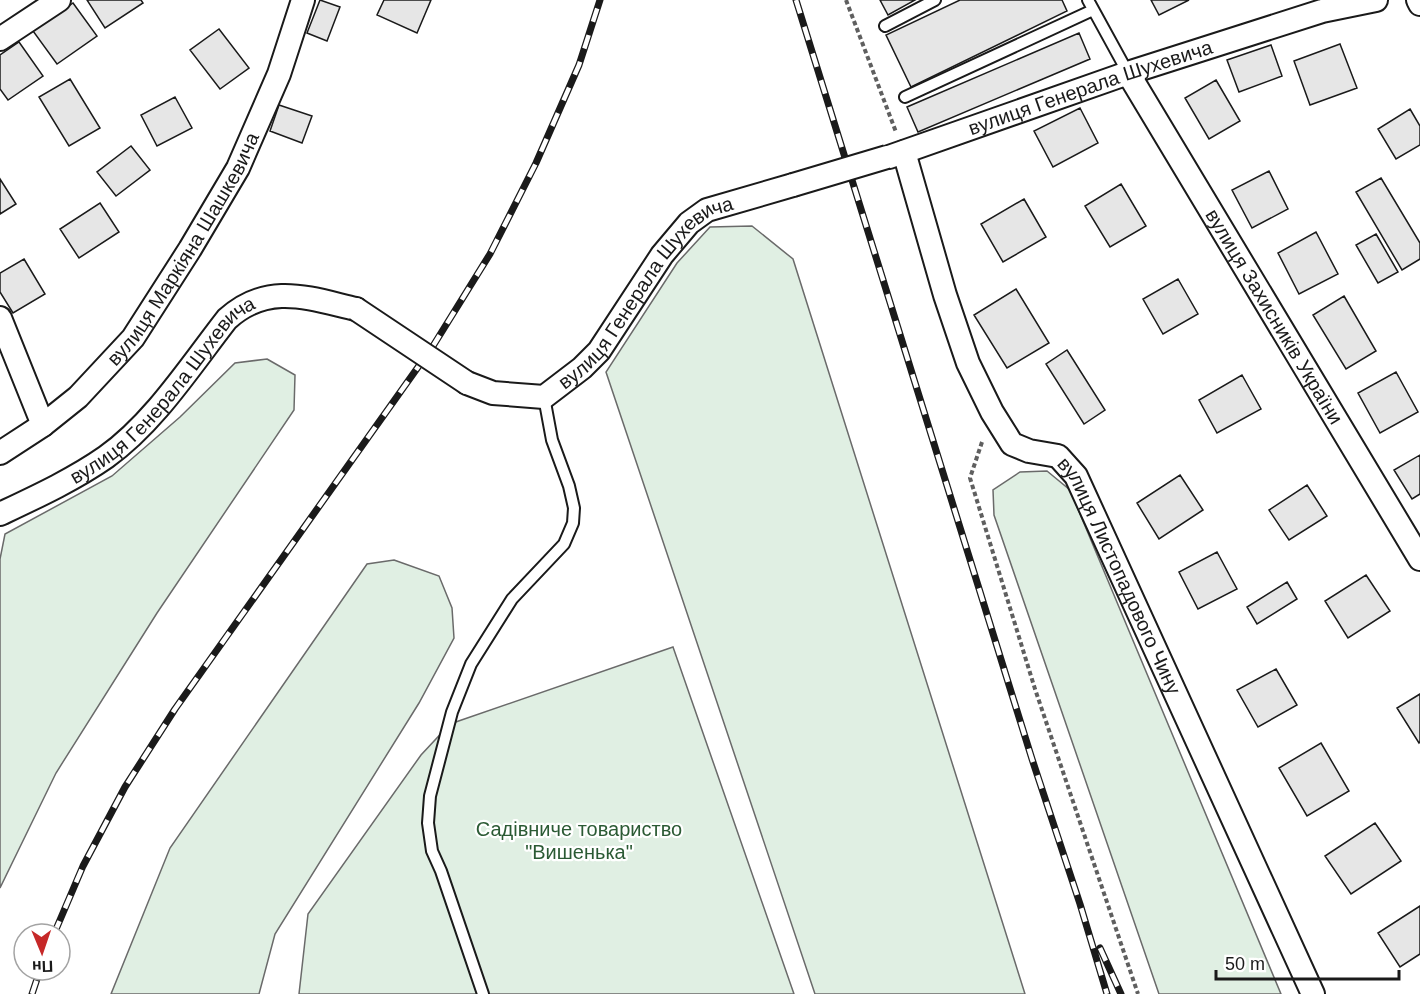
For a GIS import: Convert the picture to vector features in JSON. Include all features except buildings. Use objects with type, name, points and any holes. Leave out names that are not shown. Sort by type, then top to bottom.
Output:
[{"type":"street","points":[[0,39],[59,0]]},
{"type":"street","name":"вулиця Маркіяна Шашкевича","points":[[0,453],[43,426],[78,397],[133,338],[238,168],[279,74],[303,0]]},
{"type":"street","name":"вулиця Генерала Шухевича","points":[[0,514],[47,492],[106,457],[146,422],[227,319],[238,309],[254,300],[276,296],[307,298],[356,309],[468,383],[493,393],[544,397],[582,368],[599,351],[662,255],[689,223],[707,210],[895,155],[1319,6],[1376,0]]},
{"type":"street","points":[[1418,0],[1420,4]]},
{"type":"street","name":"вулиця Захисників України","points":[[1128,73],[1420,559]]},
{"type":"street","name":"вулиця Листопадового Чину","points":[[895,155],[968,363],[992,412],[1012,444],[1029,451],[1058,456],[1076,477],[1313,994]]},
{"type":"street","points":[[0,318],[43,426]]},
{"type":"lane","points":[[885,26],[935,0]]},
{"type":"lane","points":[[905,97],[1090,5],[1128,73]]},
{"type":"lane","points":[[483,994],[432,850],[428,823],[430,796],[452,712],[471,664],[512,599],[564,544],[573,523],[574,508],[569,486],[552,440],[544,397]]},
{"type":"path","points":[[846,0],[895,155]]},
{"type":"path","points":[[992,412],[970,478],[1035,689],[1138,994]]},
{"type":"green space","points":[[752,226],[793,259],[1025,994],[815,994],[606,372],[677,263],[710,227]]},
{"type":"green space","points":[[267,359],[295,375],[294,410],[157,613],[56,773],[0,888],[0,559],[5,534],[112,476],[180,417],[235,363]]},
{"type":"green space","points":[[1047,471],[1070,490],[1281,994],[1159,994],[994,515],[993,490],[1020,472]]},
{"type":"green space","points":[[394,560],[439,576],[452,608],[454,638],[419,703],[275,934],[259,994],[111,994],[170,848],[367,564]]},
{"type":"green space","name":"Садівниче товариство \"Вишенька\"","points":[[673,647],[794,994],[299,994],[308,914],[421,755],[450,724]]},
{"type":"railway","points":[[59,922],[83,866],[125,787],[175,709],[433,346],[490,254],[536,163],[579,65],[600,0]]},
{"type":"railway","points":[[796,0],[1107,994]]},
{"type":"railway","points":[[1100,948],[1121,994]]},
{"type":"railway","points":[[32,994],[36,982]]}]
